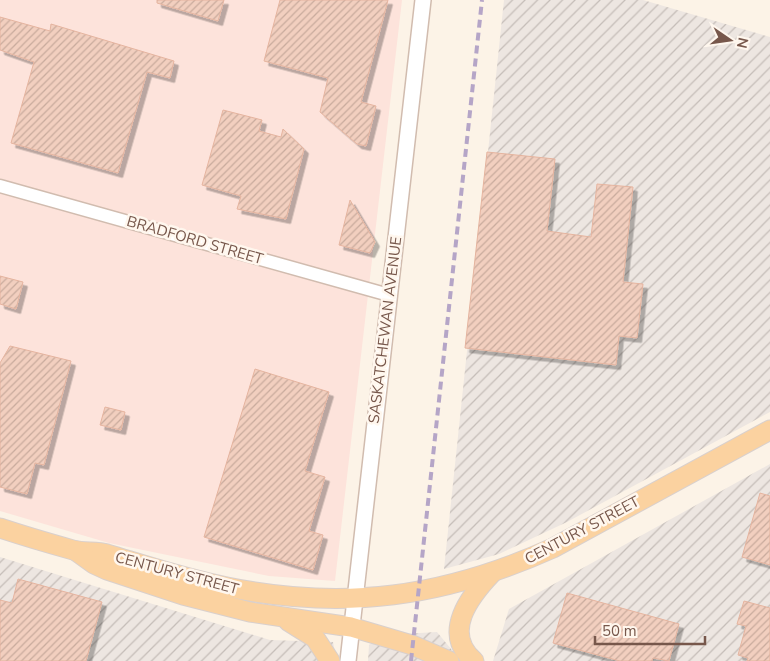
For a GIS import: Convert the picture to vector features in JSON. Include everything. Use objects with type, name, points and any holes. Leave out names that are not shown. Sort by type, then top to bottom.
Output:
[{"type":"main road","name":"CENTURY STREET","points":[[0,528],[75,550],[104,554],[201,581],[246,591],[300,597],[354,598],[418,593],[493,572],[553,548],[770,430]]},
{"type":"main road","points":[[75,550],[94,564],[131,579],[220,605],[351,627],[412,645],[449,661]]},
{"type":"main road","points":[[474,661],[464,650],[460,639],[459,626],[462,612],[469,598],[493,572]]},
{"type":"main road","points":[[278,616],[316,638],[330,661]]},
{"type":"street","name":"SASKATCHEWAN AVENUE","points":[[348,661],[423,0]]},
{"type":"street","name":"BRADFORD STREET","points":[[0,186],[389,295]]},
{"type":"shaded area","points":[[0,0],[402,0],[335,581],[269,576],[109,543],[0,511]]},
{"type":"shaded area","points":[[504,0],[643,0],[770,37],[770,412],[567,522],[499,554],[444,569]]},
{"type":"shaded area","points":[[770,464],[770,661],[493,661],[509,609]]},
{"type":"shaded area","points":[[0,557],[270,640],[333,642],[337,661],[0,661]]},
{"type":"shaded area","points":[[437,632],[461,661],[368,661],[369,645],[385,635]]},
{"type":"building","points":[[157,0],[224,0],[218,21],[157,3]]},
{"type":"building","points":[[280,0],[388,0],[361,102],[376,106],[366,146],[357,144],[320,112],[328,78],[264,61]]},
{"type":"building","points":[[0,17],[50,31],[51,24],[174,61],[170,78],[147,72],[118,173],[11,143],[34,62],[0,50]]},
{"type":"building","points":[[223,110],[262,120],[259,131],[281,137],[283,129],[304,149],[286,219],[237,209],[241,196],[202,185]]},
{"type":"building","points":[[487,152],[555,159],[547,231],[591,237],[597,184],[633,187],[623,282],[643,284],[637,338],[619,336],[616,365],[465,348]]},
{"type":"building","points":[[350,200],[375,242],[370,253],[339,245]]},
{"type":"building","points":[[0,276],[23,282],[16,309],[0,304]]},
{"type":"building","points":[[10,346],[71,361],[44,465],[35,463],[27,494],[0,487],[0,363]]},
{"type":"building","points":[[255,369],[329,392],[305,471],[325,477],[309,531],[323,535],[313,570],[204,537]]},
{"type":"building","points":[[105,407],[125,412],[121,430],[100,425]]},
{"type":"building","points":[[760,493],[770,496],[770,565],[742,557]]},
{"type":"building","points":[[18,579],[102,602],[86,661],[0,661],[0,600],[12,603]]},
{"type":"building","points":[[567,593],[679,624],[669,661],[653,658],[652,661],[620,661],[553,643]]},
{"type":"building","points":[[744,601],[770,608],[770,661],[747,661],[748,658],[738,655],[746,626],[737,624]]},
{"type":"railway","points":[[411,661],[482,0]]}]
